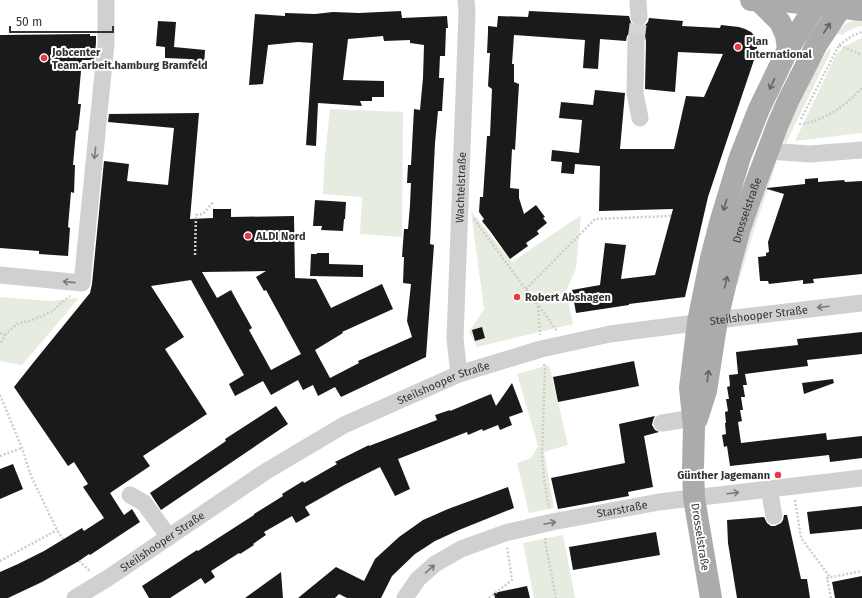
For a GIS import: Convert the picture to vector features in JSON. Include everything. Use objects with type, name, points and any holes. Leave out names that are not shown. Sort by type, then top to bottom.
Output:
[{"type":"main road","points":[[755,0],[843,4],[862,10]]},
{"type":"main road","points":[[755,0],[780,22],[786,36],[788,49]]},
{"type":"main road","name":"Drosselstraße","points":[[711,598],[694,498],[693,467],[694,422],[706,391],[711,258],[740,157],[760,109],[788,49],[817,2]]},
{"type":"main road","name":"Drosselstraße","points":[[708,321],[729,269],[740,228],[778,124],[817,44],[843,4]]},
{"type":"street","points":[[0,275],[82,283],[106,44],[106,0]]},
{"type":"street","name":"Wachtelstraße","points":[[459,374],[455,339],[467,13],[466,0]]},
{"type":"street","points":[[638,0],[639,17]]},
{"type":"street","points":[[636,41],[635,93],[640,118]]},
{"type":"street","points":[[768,151],[810,154],[862,150]]},
{"type":"street","name":"Steilshooper Straße","points":[[75,598],[108,578],[265,472],[344,425],[459,374],[541,349],[610,334],[862,303]]},
{"type":"street","points":[[662,423],[694,422]]},
{"type":"street","name":"Starstraße","points":[[405,598],[418,579],[435,564],[461,549],[505,533],[552,522],[659,502],[862,478]]},
{"type":"street","points":[[768,489],[774,516]]},
{"type":"street","points":[[130,495],[144,503],[169,537]]},
{"type":"path","points":[[796,130],[839,45],[862,55]]},
{"type":"path","points":[[799,124],[806,124],[829,115],[841,108],[862,88]]},
{"type":"path","points":[[461,197],[470,214],[566,344]]},
{"type":"path","points":[[195,255],[196,215],[203,214],[212,202]]},
{"type":"path","points":[[526,289],[595,219],[671,216]]},
{"type":"path","points":[[0,345],[5,335],[17,324],[32,320],[51,312],[82,283]]},
{"type":"path","points":[[538,306],[541,349],[545,368],[542,453],[544,479],[552,522],[545,541],[556,598]]},
{"type":"path","points":[[0,333],[5,335]]},
{"type":"path","points":[[0,395],[22,448],[31,476],[57,530],[63,539]]},
{"type":"path","points":[[0,456],[22,448]]},
{"type":"path","points":[[793,486],[802,538],[830,577]]},
{"type":"path","points":[[0,561],[57,530]]},
{"type":"path","points":[[489,598],[512,580],[505,533]]},
{"type":"path","points":[[831,598],[827,578],[862,571]]},
{"type":"shaded area","points":[[858,18],[862,19],[862,26],[854,28],[842,35],[837,33],[845,24]]},
{"type":"shaded area","points":[[862,38],[862,133],[795,141],[836,55],[845,46]]},
{"type":"shaded area","points":[[829,48],[831,51],[786,143],[782,141],[811,78]]},
{"type":"shaded area","points":[[330,109],[403,112],[402,237],[360,234],[362,197],[323,194],[325,155]]},
{"type":"shaded area","points":[[777,161],[738,284],[734,285],[738,266],[771,165]]},
{"type":"shaded area","points":[[471,211],[512,262],[581,215],[576,269],[566,291],[573,324],[477,347],[469,332],[484,309]]},
{"type":"shaded area","points":[[0,297],[51,301],[79,298],[22,365],[0,361]]},
{"type":"shaded area","points":[[549,365],[568,445],[544,452],[554,508],[529,513],[517,463],[531,458],[538,446],[517,374]]},
{"type":"shaded area","points":[[563,535],[575,598],[534,598],[523,543]]},
{"type":"building","points":[[401,11],[402,18],[447,16],[448,28],[446,28],[445,56],[440,56],[439,78],[444,78],[442,111],[438,111],[435,143],[430,244],[434,245],[426,357],[341,397],[335,387],[318,396],[313,385],[303,390],[298,380],[271,395],[263,381],[235,396],[229,384],[244,375],[191,280],[151,286],[184,337],[165,349],[207,414],[143,456],[150,466],[110,493],[124,515],[132,509],[140,522],[90,555],[89,554],[42,582],[8,598],[0,598],[0,572],[44,551],[82,528],[84,531],[104,518],[83,487],[88,484],[74,462],[68,466],[14,387],[90,293],[104,161],[129,164],[127,181],[168,185],[174,128],[108,122],[109,114],[199,113],[190,219],[213,218],[213,209],[231,209],[231,217],[294,216],[295,278],[316,279],[331,308],[382,284],[393,309],[342,332],[343,333],[315,350],[330,378],[359,363],[358,361],[412,337],[407,321],[411,284],[403,283],[404,257],[402,257],[404,229],[408,229],[410,205],[411,183],[407,183],[408,165],[411,165],[414,109],[420,110],[424,45],[410,43],[410,40],[384,41],[383,36],[348,39],[343,80],[384,81],[384,97],[372,97],[372,101],[360,101],[362,106],[318,103],[316,146],[306,145],[313,43],[298,42],[268,45],[263,84],[249,85],[255,14],[285,16],[285,13],[359,13]],"holes":[[[266,271],[256,277],[264,291],[266,290],[301,354],[271,370],[249,330],[252,328],[231,290],[217,298],[202,272]]]},
{"type":"building","points":[[529,11],[629,16],[631,23],[639,27],[645,25],[649,18],[683,21],[682,26],[720,28],[721,25],[739,27],[751,32],[756,37],[757,51],[708,197],[685,297],[629,304],[576,313],[572,290],[600,285],[605,243],[626,245],[621,279],[655,275],[673,209],[599,211],[600,166],[575,164],[574,174],[561,173],[562,162],[551,161],[552,150],[579,153],[582,120],[559,118],[561,102],[593,105],[595,90],[625,93],[620,149],[674,149],[686,96],[704,97],[723,54],[678,52],[675,92],[645,89],[646,41],[645,36],[641,32],[631,32],[627,36],[626,41],[600,39],[598,69],[583,68],[585,40],[514,35],[512,64],[514,64],[514,82],[519,84],[515,150],[512,149],[510,188],[519,189],[519,198],[524,214],[536,205],[545,217],[543,218],[547,223],[537,231],[539,234],[526,243],[528,246],[510,259],[482,221],[484,219],[479,212],[480,197],[483,197],[487,136],[490,136],[492,89],[488,86],[490,53],[487,53],[488,26],[497,27],[498,16],[528,17]]},
{"type":"building","points":[[158,21],[176,22],[174,47],[205,50],[204,67],[188,66],[189,59],[165,58],[165,47],[156,46]]},
{"type":"building","points":[[90,34],[90,36],[96,36],[96,43],[94,60],[82,60],[78,104],[81,104],[78,130],[76,131],[73,165],[75,165],[74,193],[71,192],[68,227],[70,228],[68,256],[39,254],[39,251],[0,248],[0,35]]},
{"type":"building","points":[[818,178],[818,182],[844,180],[845,182],[862,181],[862,274],[813,279],[814,283],[803,284],[803,280],[769,284],[768,281],[760,281],[758,257],[766,256],[766,253],[769,252],[768,242],[784,194],[767,188],[805,184],[805,179]]},
{"type":"building","points":[[315,200],[346,202],[343,231],[321,230],[322,226],[313,226]]},
{"type":"building","points":[[329,253],[329,264],[363,265],[363,277],[310,276],[311,254]]},
{"type":"building","points":[[482,327],[485,338],[475,341],[472,330]]},
{"type":"building","points":[[862,332],[862,354],[807,360],[808,366],[745,374],[747,385],[743,385],[745,397],[741,397],[743,410],[740,410],[742,421],[738,422],[741,443],[826,433],[827,440],[862,436],[862,458],[830,462],[829,455],[730,466],[727,446],[724,447],[722,435],[726,434],[725,412],[728,411],[726,399],[729,399],[727,387],[730,386],[729,375],[738,374],[736,352],[798,345],[797,339]]},
{"type":"building","points":[[634,361],[639,386],[558,402],[553,377]]},
{"type":"building","points":[[833,379],[834,383],[804,394],[802,383]]},
{"type":"building","points":[[512,383],[523,412],[509,417],[512,425],[500,430],[498,425],[483,431],[482,429],[468,435],[467,432],[398,459],[410,489],[395,496],[380,467],[305,507],[310,515],[296,523],[292,516],[264,532],[266,535],[253,544],[254,545],[211,571],[215,577],[205,584],[201,578],[170,598],[149,598],[142,586],[283,496],[282,494],[303,481],[304,483],[337,464],[335,462],[369,445],[437,420],[435,415],[450,411],[491,394],[496,406]]},
{"type":"building","points":[[276,406],[288,424],[161,510],[150,493],[226,441],[225,439]]},
{"type":"building","points":[[655,416],[652,425],[655,430],[659,432],[644,436],[653,487],[628,492],[629,496],[558,509],[551,478],[625,463],[619,424]]},
{"type":"building","points":[[13,464],[23,489],[0,499],[0,469]]},
{"type":"building","points":[[508,487],[514,508],[435,541],[415,554],[392,576],[381,598],[347,598],[339,594],[335,598],[298,598],[336,567],[364,581],[375,559],[399,537],[423,520],[448,509]]},
{"type":"building","points":[[862,506],[862,529],[810,534],[807,512]]},
{"type":"building","points":[[784,515],[787,515],[801,579],[807,579],[810,598],[737,598],[728,543],[727,520],[764,517],[767,523],[771,526],[775,526],[781,523]]},
{"type":"building","points":[[656,532],[660,555],[573,570],[569,547]]},
{"type":"building","points":[[281,572],[283,598],[245,598]]},
{"type":"building","points":[[862,576],[862,598],[835,598],[832,582]]},
{"type":"building","points":[[527,586],[530,598],[495,598],[494,593]]},
{"type":"tunnel","points":[[636,41],[639,17]]},
{"type":"place","name":"Plan International","points":[[738,47]]},
{"type":"place","name":"Jobcenter Team.arbeit.hamburg Bramfeld","points":[[44,58]]},
{"type":"place","name":"ALDI Nord","points":[[248,236]]},
{"type":"place","name":"Robert Abshagen","points":[[517,297]]},
{"type":"place","name":"Günther Jagemann","points":[[778,475]]}]
